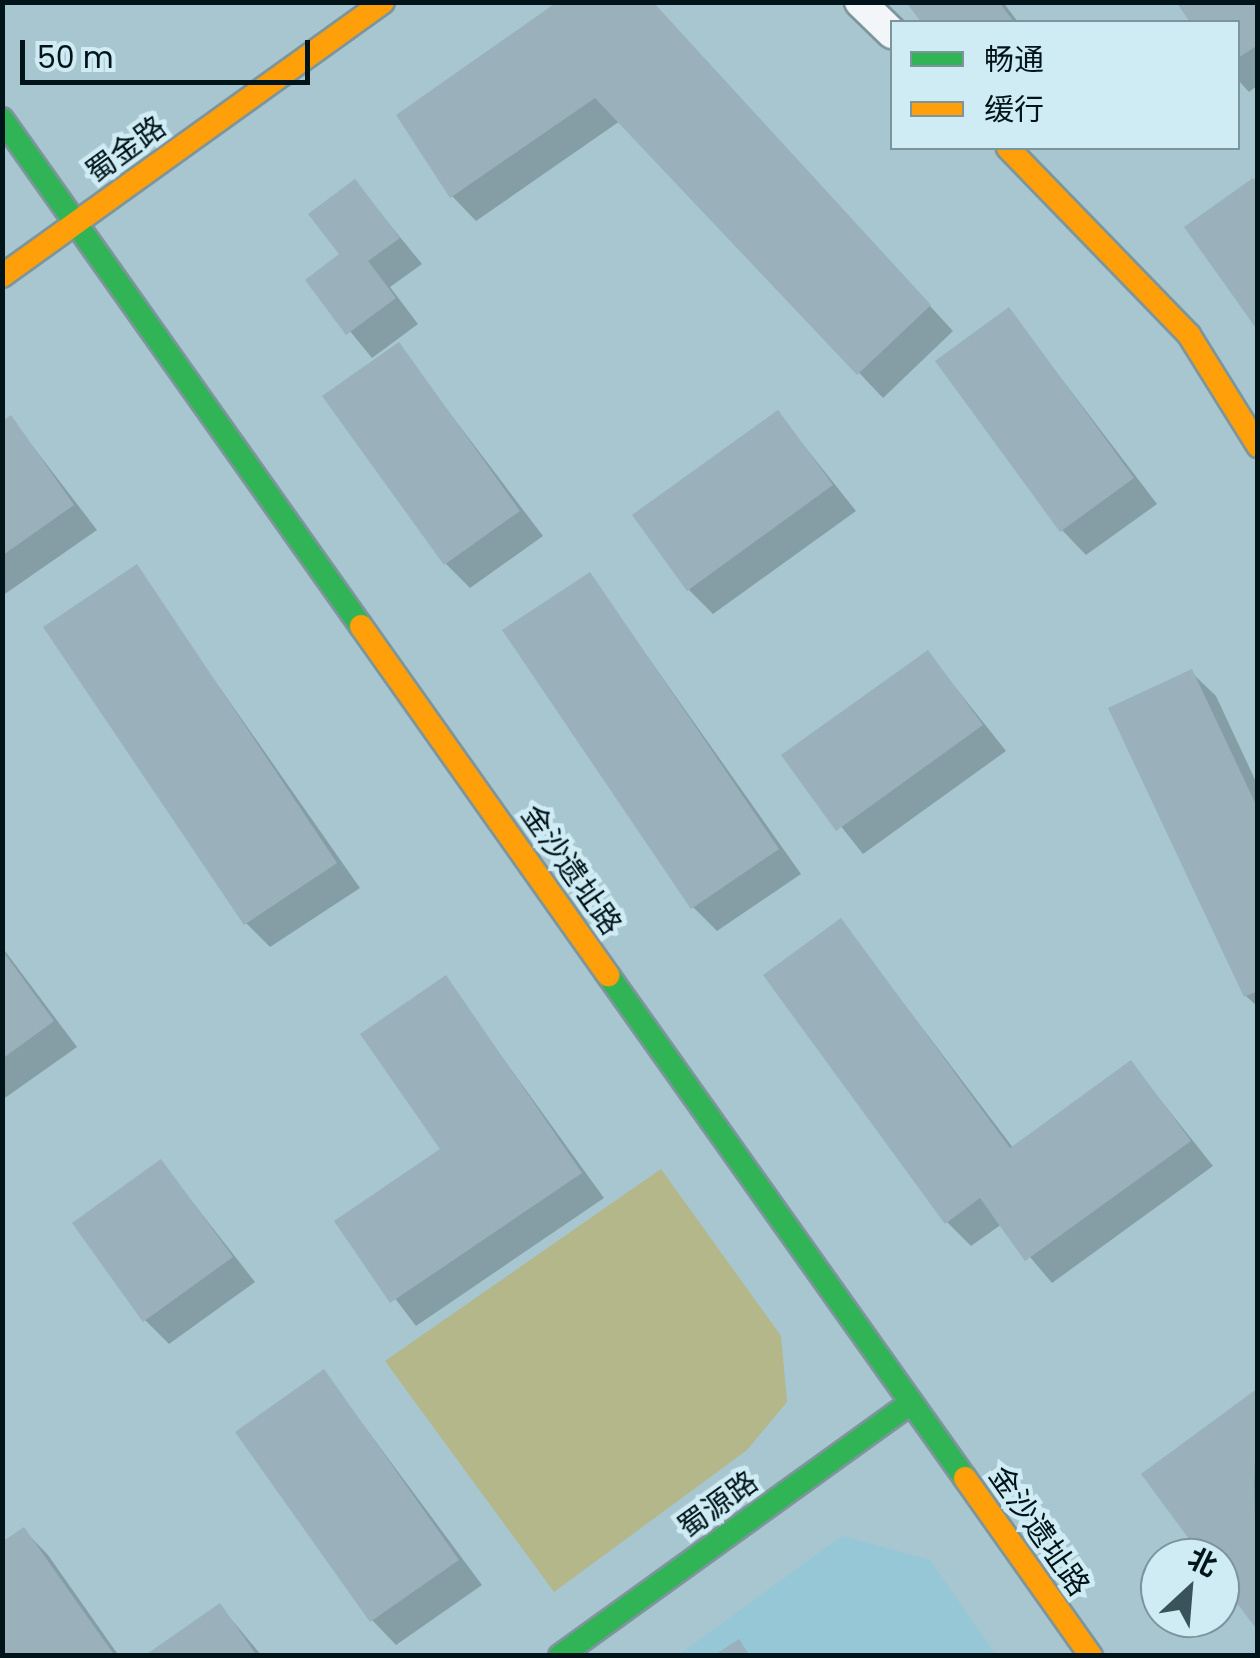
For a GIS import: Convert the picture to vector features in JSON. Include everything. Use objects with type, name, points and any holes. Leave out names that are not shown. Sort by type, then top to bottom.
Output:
[{"type":"street","name":"蜀金路","points":[[2,276],[383,2]]},
{"type":"street","points":[[860,2],[890,31]]},
{"type":"street","name":"金沙遗址路","points":[[2,120],[1091,1656]]},
{"type":"street","points":[[1010,150],[1189,335],[1258,446]]},
{"type":"street","name":"蜀源路","points":[[560,1656],[911,1402]]},
{"type":"shaded area","points":[[842,1536],[930,1560],[996,1655],[677,1656]]},
{"type":"green space","points":[[661,1169],[781,1336],[787,1402],[747,1450],[554,1592],[385,1361]]},
{"type":"building","points":[[557,2],[653,2],[931,305],[857,375],[595,98],[450,198],[396,115]]},
{"type":"building","points":[[906,2],[999,2],[1012,20],[920,20]]},
{"type":"building","points":[[1176,2],[1258,2],[1258,45],[1240,57],[1240,20],[1189,20]]},
{"type":"building","points":[[1253,178],[1258,184],[1258,331],[1184,227]]},
{"type":"building","points":[[355,179],[400,238],[368,261],[396,298],[346,335],[305,280],[339,254],[308,214]]},
{"type":"building","points":[[1009,307],[1134,478],[1060,532],[935,361]]},
{"type":"building","points":[[399,342],[520,511],[444,565],[322,396]]},
{"type":"building","points":[[778,410],[833,485],[687,591],[632,515]]},
{"type":"building","points":[[11,415],[74,505],[3,555],[3,421]]},
{"type":"building","points":[[137,564],[337,863],[244,925],[43,627]]},
{"type":"building","points":[[590,572],[779,849],[691,909],[502,630]]},
{"type":"building","points":[[928,650],[983,725],[836,831],[781,755]]},
{"type":"building","points":[[1192,669],[1258,809],[1258,991],[1244,997],[1108,708]]},
{"type":"building","points":[[841,918],[1010,1148],[1131,1060],[1191,1141],[1025,1261],[980,1198],[945,1224],[763,975]]},
{"type":"building","points":[[2,950],[54,1021],[2,1059]]},
{"type":"building","points":[[446,975],[582,1173],[390,1303],[334,1221],[440,1149],[360,1034]]},
{"type":"building","points":[[161,1159],[233,1257],[143,1322],[72,1223]]},
{"type":"building","points":[[324,1369],[459,1560],[370,1622],[235,1432]]},
{"type":"building","points":[[1258,1388],[1254,1484],[1258,1631],[1240,1607],[1240,1538],[1188,1538],[1141,1474]]},
{"type":"building","points":[[24,1527],[115,1656],[2,1656],[2,1542]]},
{"type":"building","points":[[220,1603],[257,1656],[144,1656]]},
{"type":"building","points":[[739,1639],[750,1656],[713,1656]]},
{"type":"traffic: fast","points":[[2,119],[361,626]]},
{"type":"traffic: fast","points":[[608,975],[965,1478]]},
{"type":"traffic: fast","points":[[560,1656],[911,1403]]},
{"type":"traffic: slow","points":[[2,276],[383,2]]},
{"type":"traffic: slow","points":[[1010,150],[1189,335],[1258,446]]},
{"type":"traffic: slow","points":[[361,626],[608,975]]},
{"type":"traffic: slow","points":[[965,1478],[1091,1656]]}]
